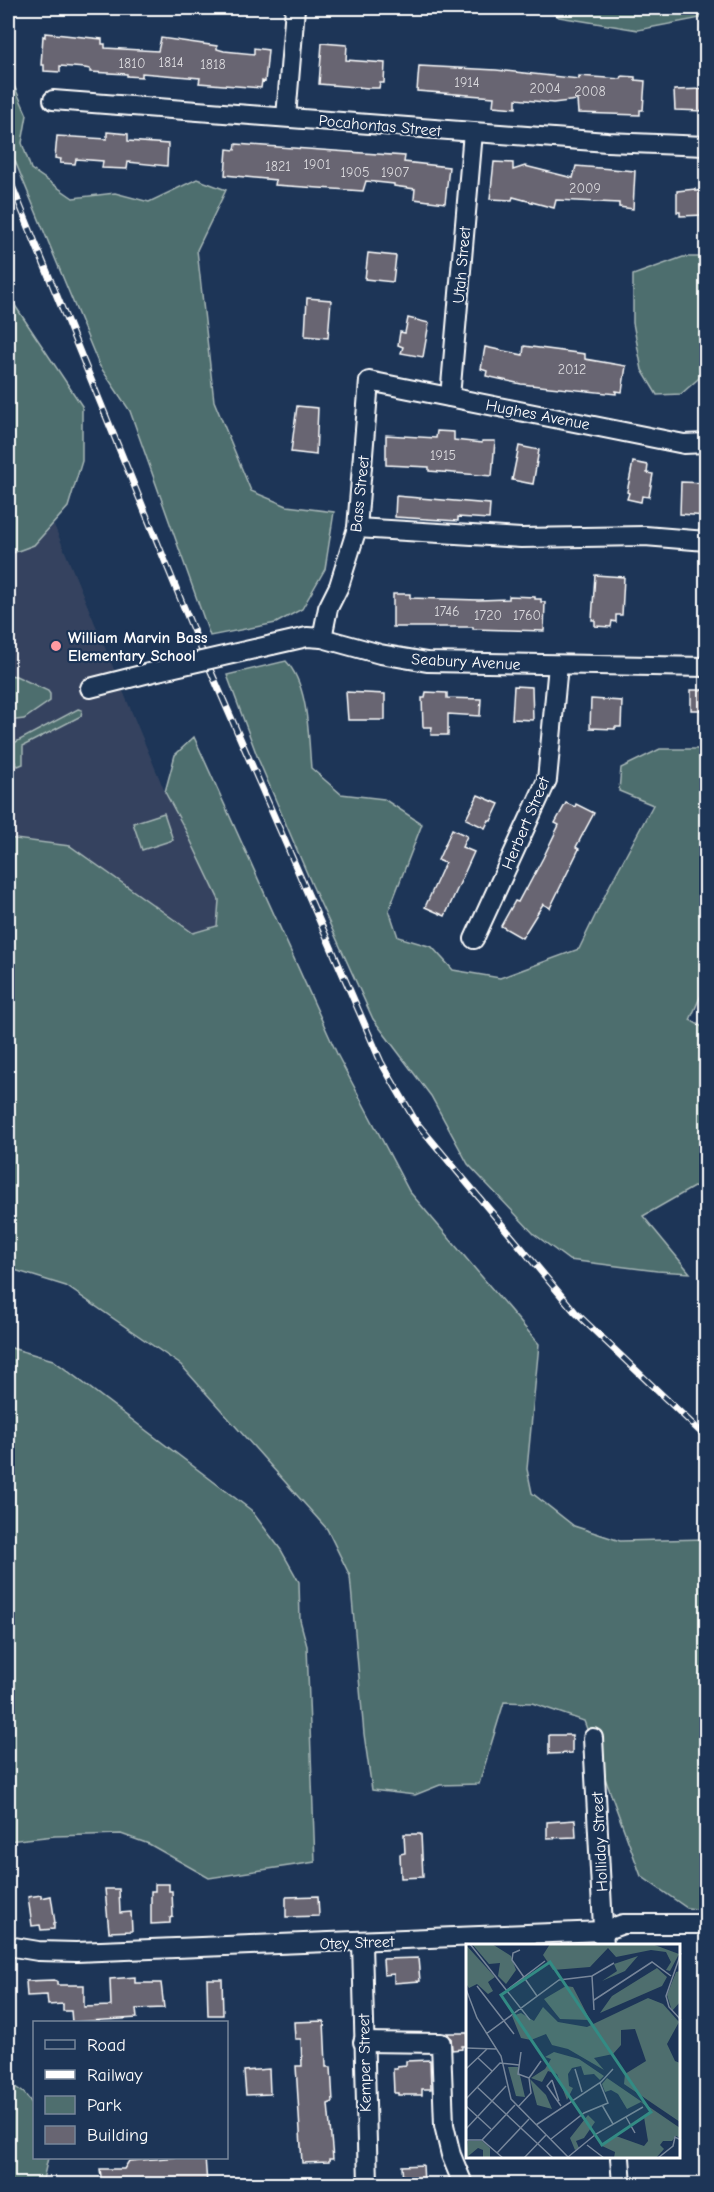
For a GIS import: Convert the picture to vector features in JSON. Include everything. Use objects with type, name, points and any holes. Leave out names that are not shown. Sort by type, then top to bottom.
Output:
[{"type":"street","points":[[286,117],[295,8]]},
{"type":"street","name":"Pocahontas Street","points":[[53,100],[607,142],[706,146]]},
{"type":"street","name":"Utah Street","points":[[450,397],[472,132]]},
{"type":"street","name":"Hughes Avenue","points":[[369,381],[684,444],[706,443]]},
{"type":"street","name":"Bass Street","points":[[322,638],[328,608],[339,586],[357,528],[369,381]]},
{"type":"street","points":[[357,528],[521,538],[645,536],[706,541]]},
{"type":"street","name":"Seabury Avenue","points":[[90,688],[307,637],[322,638],[380,654],[427,662],[706,668]]},
{"type":"street","name":"Herbert Street","points":[[474,939],[547,780],[558,664]]},
{"type":"street","name":"Holliday Street","points":[[593,1738],[604,1939]]},
{"type":"street","name":"Otey Street","points":[[8,1946],[38,1951],[76,1952],[362,1942],[604,1939],[624,1924],[706,1924]]},
{"type":"street","name":"Kemper Street","points":[[362,1942],[368,2184]]},
{"type":"street","points":[[363,2042],[441,2043],[444,2125],[463,2184]]},
{"type":"street","points":[[620,2159],[622,2184]]},
{"type":"shaded area","name":"William Marvin Bass Elementary School","points":[[54,525],[165,792],[219,900],[217,926],[193,933],[70,846],[8,838],[8,554],[34,545]]},
{"type":"green space","points":[[545,8],[706,8],[706,17],[638,30],[559,17]]},
{"type":"green space","points":[[8,72],[27,115],[22,143],[31,169],[73,198],[115,193],[149,202],[197,179],[226,190],[197,250],[214,401],[251,491],[287,506],[334,512],[325,569],[302,609],[276,623],[210,636],[130,411],[99,365],[8,144]]},
{"type":"green space","points":[[683,257],[706,257],[706,372],[681,394],[657,395],[642,370],[633,323],[633,275]]},
{"type":"green space","points":[[8,295],[82,406],[82,461],[68,507],[34,545],[10,554],[8,554]]},
{"type":"green space","points":[[286,661],[294,671],[303,697],[311,768],[341,794],[384,799],[422,824],[389,910],[398,937],[432,947],[453,970],[500,978],[579,949],[653,805],[619,791],[621,768],[660,749],[700,749],[706,744],[706,984],[690,1020],[706,1029],[706,1180],[643,1216],[690,1273],[569,1260],[534,1234],[468,1164],[431,1096],[373,1019],[259,761],[227,675]]},
{"type":"green space","points":[[8,675],[16,676],[48,691],[50,701],[24,719],[8,721]]},
{"type":"green space","points":[[78,709],[82,710],[81,716],[23,746],[23,764],[18,766],[9,750],[12,744]]},
{"type":"green space","points":[[194,737],[338,1056],[409,1191],[539,1344],[527,1469],[532,1493],[574,1526],[620,1541],[706,1539],[706,1910],[687,1908],[641,1876],[584,1721],[532,1703],[504,1702],[479,1784],[440,1785],[415,1795],[372,1790],[364,1734],[350,1576],[327,1529],[181,1365],[66,1286],[8,1268],[8,838],[70,846],[193,933],[217,926],[219,900],[165,792],[175,755]]},
{"type":"green space","points":[[164,813],[173,840],[142,850],[133,823]]},
{"type":"green space","points":[[8,1347],[53,1360],[251,1510],[281,1550],[299,1582],[300,1620],[307,1646],[315,1862],[209,1878],[149,1844],[121,1834],[55,1836],[8,1841]]},
{"type":"green space","points":[[8,2082],[24,2093],[33,2105],[33,2159],[48,2159],[42,2184],[8,2184]]},
{"type":"building","points":[[45,33],[102,39],[105,48],[158,51],[161,38],[217,46],[217,49],[224,51],[254,54],[254,48],[268,50],[265,82],[262,81],[261,88],[199,83],[200,78],[142,73],[142,77],[127,76],[127,74],[90,72],[90,69],[85,68],[60,66],[60,72],[44,71],[44,65],[41,65]]},
{"type":"building","points":[[322,43],[347,45],[346,60],[385,63],[384,83],[380,83],[379,88],[319,84]]},
{"type":"building","points":[[419,66],[496,70],[579,79],[579,76],[621,79],[622,76],[635,77],[635,80],[645,81],[643,110],[640,110],[640,115],[578,113],[577,100],[553,103],[516,99],[516,108],[493,106],[494,97],[417,91]]},
{"type":"building","points":[[704,89],[705,111],[675,110],[674,90]]},
{"type":"building","points":[[107,132],[128,134],[128,141],[168,144],[167,166],[128,162],[127,169],[102,168],[103,161],[76,159],[75,164],[60,163],[61,159],[55,158],[57,136],[107,139]]},
{"type":"building","points":[[236,144],[405,156],[404,162],[449,167],[445,203],[414,199],[415,189],[394,186],[394,184],[366,181],[363,191],[275,185],[276,180],[225,175],[227,149],[235,150]]},
{"type":"building","points":[[494,162],[513,163],[513,170],[525,166],[573,178],[576,166],[635,171],[633,209],[619,207],[619,203],[556,200],[554,208],[513,197],[512,200],[490,199]]},
{"type":"building","points":[[695,189],[695,191],[703,191],[704,215],[680,216],[680,212],[677,212],[677,191]]},
{"type":"building","points":[[368,253],[396,256],[393,282],[365,279]]},
{"type":"building","points":[[307,298],[331,300],[328,338],[305,336]]},
{"type":"building","points":[[408,318],[429,323],[423,357],[401,353],[403,347],[398,345],[400,332],[405,333]]},
{"type":"building","points":[[524,346],[585,354],[585,359],[626,366],[622,392],[616,391],[616,394],[521,384],[486,376],[487,371],[481,369],[485,347],[523,355]]},
{"type":"building","points":[[297,406],[318,408],[316,455],[291,452]]},
{"type":"building","points":[[437,431],[454,432],[454,440],[482,443],[482,441],[495,441],[492,476],[429,471],[429,467],[386,465],[386,435],[436,438]]},
{"type":"building","points":[[519,446],[539,450],[533,484],[512,480]]},
{"type":"building","points":[[633,462],[648,465],[647,473],[653,474],[649,497],[642,496],[641,502],[627,499]]},
{"type":"building","points":[[681,482],[706,483],[706,516],[680,514]]},
{"type":"building","points":[[396,496],[490,504],[489,519],[458,517],[458,521],[395,517]]},
{"type":"building","points":[[595,575],[624,577],[622,615],[616,615],[616,622],[612,621],[611,627],[595,626],[595,620],[592,620]]},
{"type":"building","points":[[393,594],[410,594],[410,598],[479,600],[509,599],[509,596],[535,597],[545,602],[544,631],[473,629],[473,627],[393,627]]},
{"type":"building","points":[[514,686],[532,687],[533,720],[512,719]]},
{"type":"building","points":[[691,690],[706,690],[706,710],[691,710]]},
{"type":"building","points":[[346,692],[385,694],[385,720],[348,720]]},
{"type":"building","points":[[426,692],[447,693],[447,698],[481,699],[480,716],[448,714],[448,735],[431,735],[432,727],[423,727],[422,698],[425,698]]},
{"type":"building","points":[[591,699],[622,701],[621,727],[615,727],[615,729],[590,728]]},
{"type":"building","points":[[478,795],[499,804],[485,828],[466,819]]},
{"type":"building","points":[[566,803],[575,807],[576,804],[594,813],[576,847],[579,849],[550,908],[543,904],[522,938],[501,926],[515,901],[518,902],[526,890],[543,858],[559,825],[555,823]]},
{"type":"building","points":[[452,829],[467,836],[462,847],[474,852],[445,916],[425,907],[445,863],[438,860]]},
{"type":"building","points":[[549,1735],[572,1735],[572,1753],[549,1754]]},
{"type":"building","points":[[575,1820],[576,1837],[547,1838],[547,1822]]},
{"type":"building","points":[[404,1834],[421,1834],[423,1877],[401,1878],[400,1854],[405,1853]]},
{"type":"building","points":[[155,1884],[169,1884],[169,1891],[172,1891],[173,1917],[170,1918],[170,1923],[151,1924],[151,1891],[155,1891]]},
{"type":"building","points":[[105,1889],[119,1889],[120,1913],[131,1912],[132,1931],[109,1932]]},
{"type":"building","points":[[41,1895],[41,1898],[51,1896],[54,1929],[41,1930],[40,1925],[32,1926],[28,1897]]},
{"type":"building","points":[[318,1896],[319,1916],[286,1917],[286,1897]]},
{"type":"building","points":[[418,1958],[420,1981],[394,1983],[394,1974],[384,1975],[383,1959]]},
{"type":"building","points":[[135,1977],[135,1983],[161,1983],[164,2008],[136,2009],[137,2018],[72,2021],[71,2011],[63,2011],[63,2004],[48,2005],[47,1995],[27,1996],[26,1981],[54,1980],[57,1981],[57,1985],[84,1985],[84,2007],[111,2006],[110,1979]]},
{"type":"building","points":[[207,1979],[222,1979],[223,2015],[208,2015]]},
{"type":"building","points":[[324,2021],[326,2067],[331,2067],[333,2102],[328,2104],[333,2159],[329,2159],[329,2162],[302,2163],[296,2066],[302,2066],[301,2039],[295,2039],[294,2022]]},
{"type":"building","points":[[447,2033],[466,2033],[466,2046],[452,2050],[451,2038]]},
{"type":"building","points":[[430,2060],[431,2089],[422,2089],[422,2095],[394,2093],[393,2069],[406,2065],[406,2061]]},
{"type":"building","points":[[269,2069],[270,2094],[246,2095],[244,2071]]},
{"type":"building","points":[[205,2159],[207,2184],[102,2184],[100,2169],[124,2169],[129,2161]]},
{"type":"building","points":[[423,2165],[424,2184],[403,2184],[402,2166]]},
{"type":"railway","points":[[8,176],[196,637],[381,1062],[416,1122],[575,1312],[706,1437]]},
{"type":"place","name":"William Marvin Bass Elementary School","points":[[56,646]]}]
